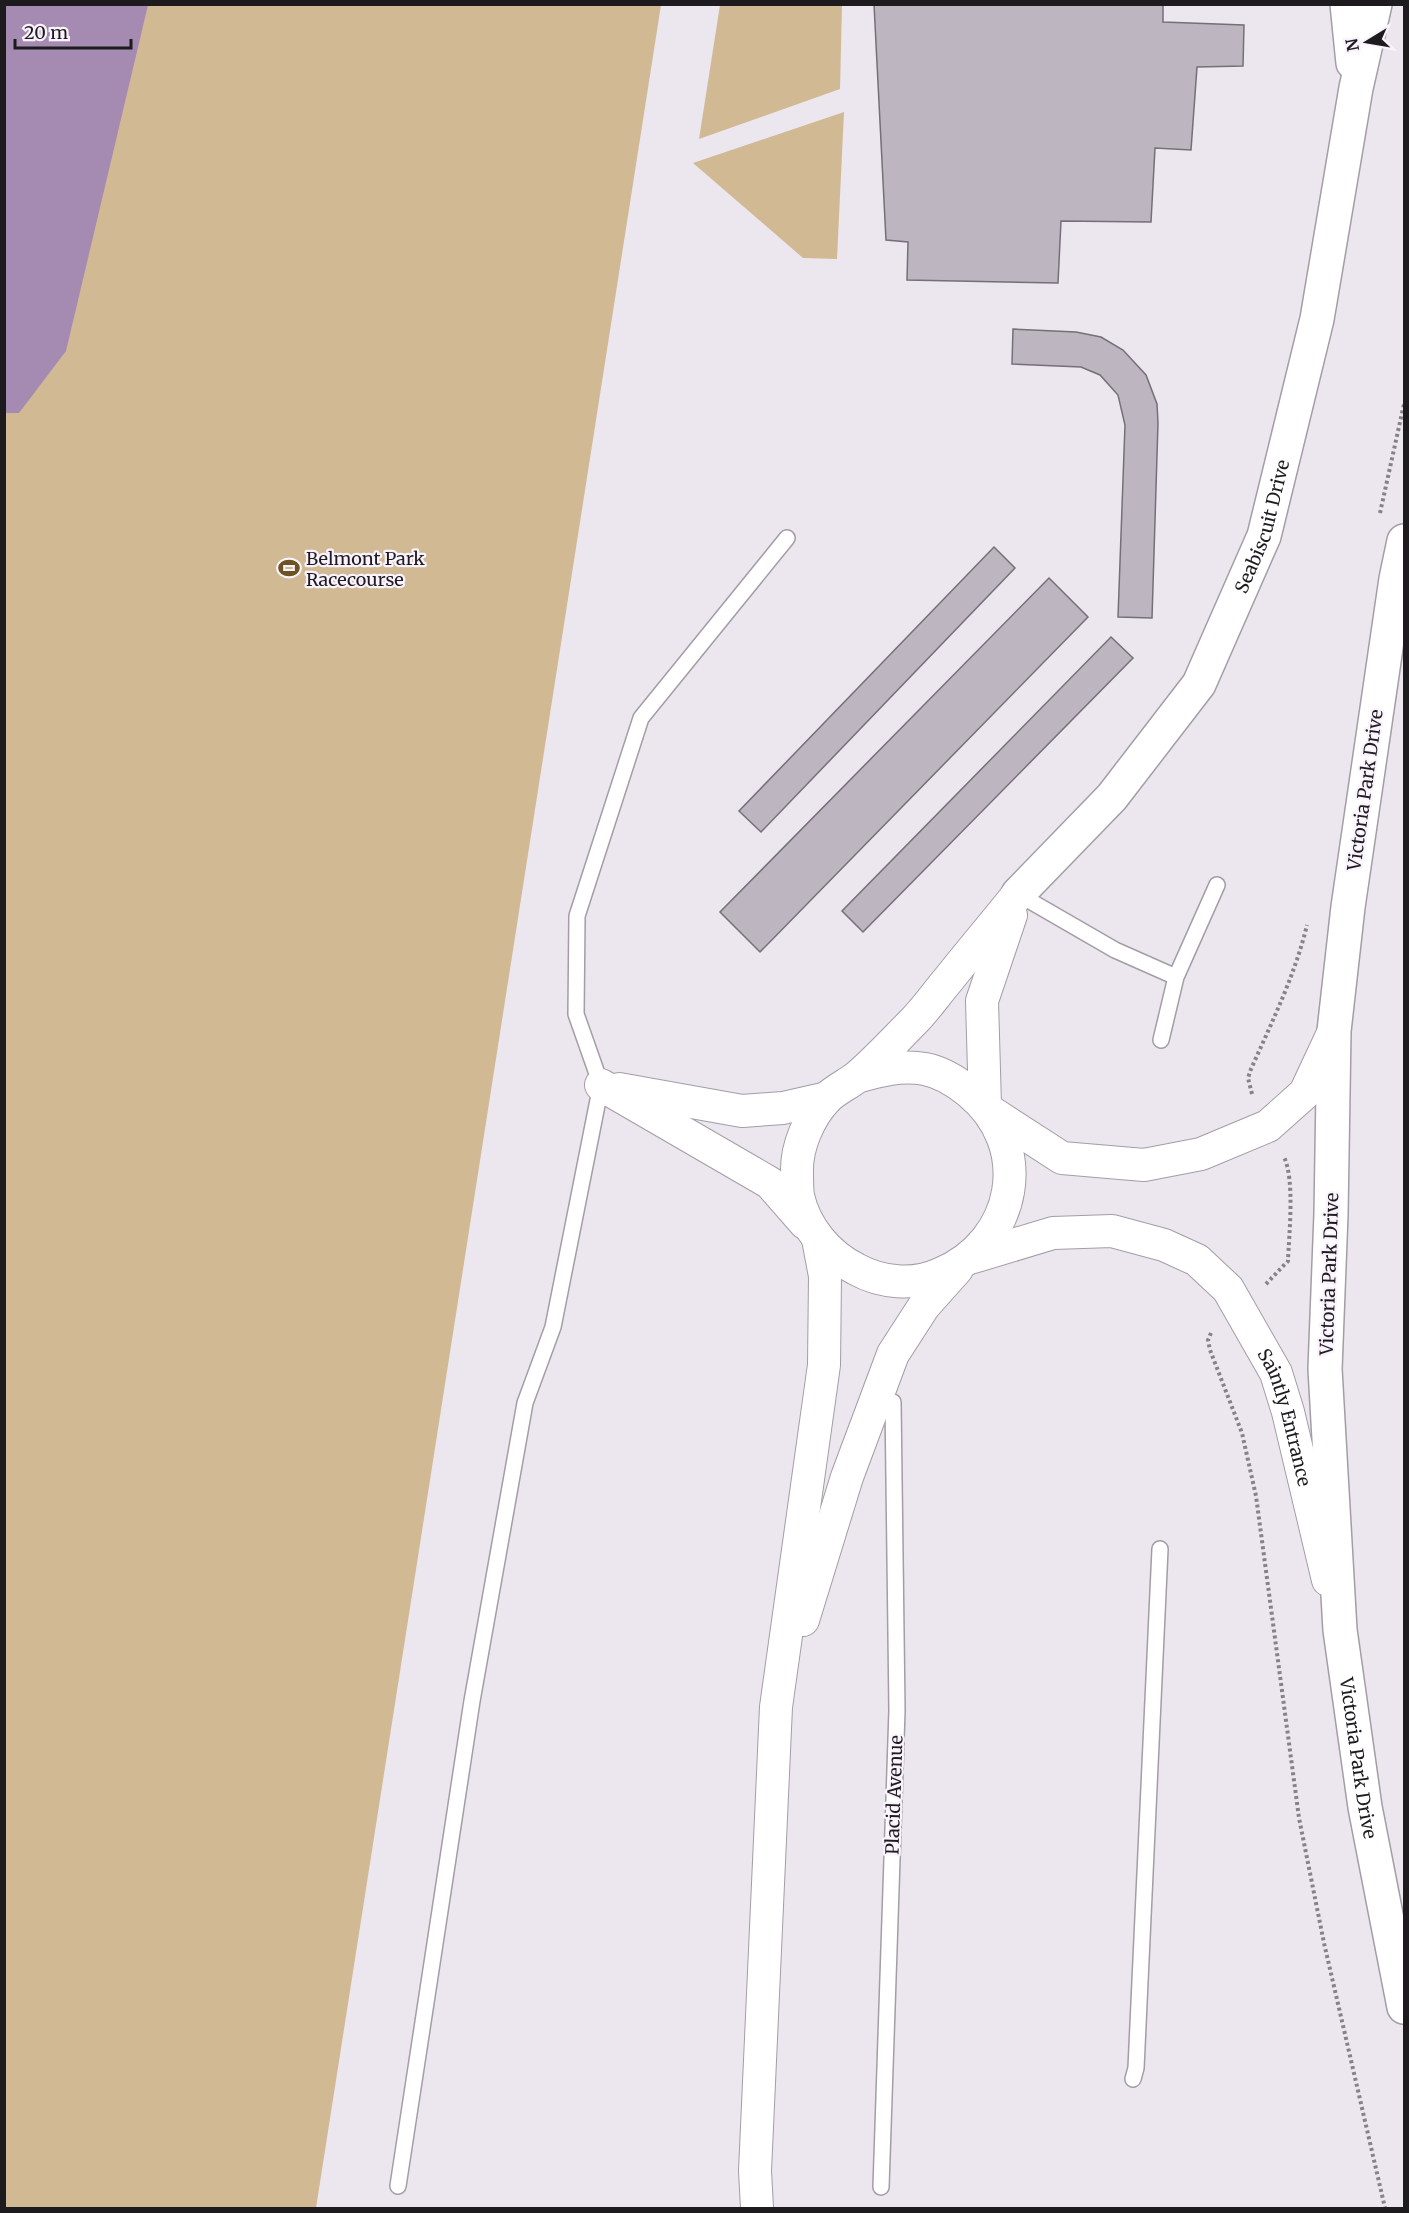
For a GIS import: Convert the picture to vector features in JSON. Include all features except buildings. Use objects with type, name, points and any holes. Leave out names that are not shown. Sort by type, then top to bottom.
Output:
[{"type":"street","name":"Seabiscuit Drive","points":[[1347,4],[1356,88]]},
{"type":"street","name":"Seabiscuit Drive","points":[[1018,894],[1112,797],[1199,684],[1264,536],[1317,319],[1356,88],[1375,4]]},
{"type":"street","name":"Victoria Park Drive","points":[[1404,541],[1396,579],[1348,907],[1334,1031],[1326,1369],[1340,1630],[1365,1807],[1404,2007]]},
{"type":"street","points":[[757,2208],[755,2171],[776,1707],[824,1365],[825,1276],[815,1234],[798,1196],[796,1161],[807,1127],[827,1098],[857,1077],[915,1020],[1018,894]]},
{"type":"street","points":[[776,1707],[848,1477],[893,1354],[924,1306],[992,1234],[1006,1204],[1010,1173],[1005,1141],[987,1108],[982,1001],[1018,894]]},
{"type":"street","points":[[857,1077],[891,1067],[926,1069],[958,1082],[987,1108],[1062,1158],[1144,1165],[1201,1154],[1268,1126],[1305,1093],[1334,1031]]},
{"type":"street","points":[[601,1085],[742,1111],[783,1108],[827,1098]]},
{"type":"street","points":[[601,1085],[770,1184],[841,1262],[868,1276],[899,1282],[930,1278],[965,1262]]},
{"type":"street","name":"Saintly Entrance","points":[[965,1262],[1053,1233],[1112,1231],[1164,1245],[1197,1260],[1228,1289],[1276,1373],[1288,1412],[1340,1630]]},
{"type":"lane","points":[[398,2186],[472,1701],[525,1403],[553,1327],[601,1085],[576,1014],[577,916],[641,718],[787,538]]},
{"type":"lane","points":[[1161,1040],[1176,977],[1217,885]]},
{"type":"lane","points":[[1018,894],[1115,950],[1176,977]]},
{"type":"lane","name":"Placid Avenue","points":[[881,2187],[897,1710],[893,1402]]},
{"type":"lane","points":[[1133,2079],[1136,2068],[1160,1549]]},
{"type":"shaded area","name":"Belmont Park Racecourse","points":[[4,5],[661,5],[316,2208],[5,2208]]},
{"type":"shaded area","points":[[4,5],[148,5],[66,351],[19,413],[4,413]]},
{"type":"shaded area","points":[[720,5],[842,5],[840,89],[699,139]]},
{"type":"shaded area","points":[[844,112],[837,259],[803,258],[693,163]]},
{"type":"place","name":"Belmont Park Racecourse","points":[[289,568]]}]
